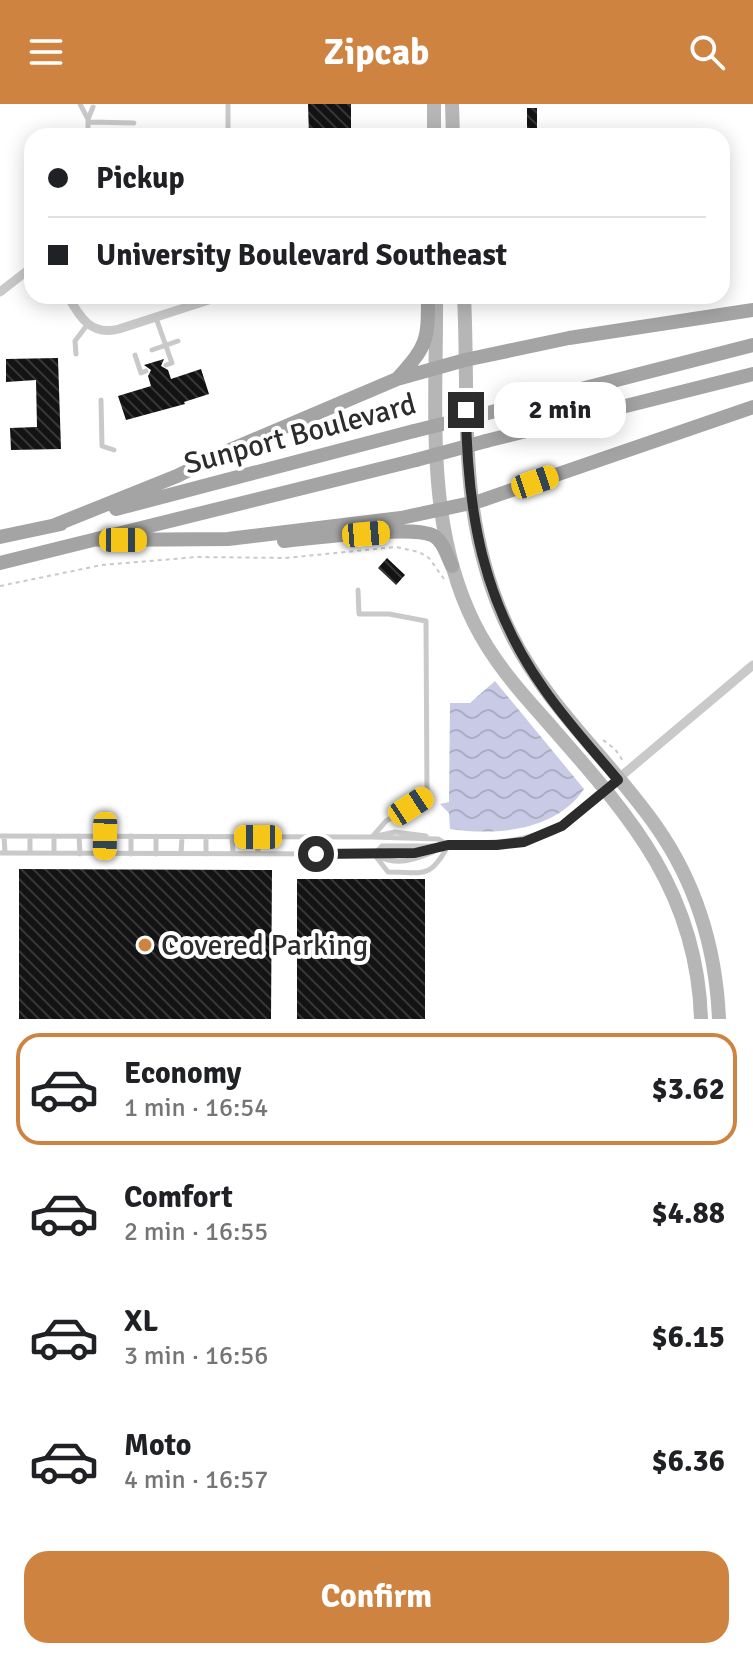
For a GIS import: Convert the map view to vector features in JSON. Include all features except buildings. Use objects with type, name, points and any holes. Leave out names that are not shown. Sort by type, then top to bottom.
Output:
[{"type":"main road","points":[[434,104],[434,128]]},
{"type":"main road","points":[[452,104],[453,128]]},
{"type":"main road","points":[[397,379],[424,346],[428,304]]},
{"type":"main road","points":[[436,304],[437,463],[440,509],[452,566]]},
{"type":"main road","points":[[464,304],[467,460],[471,503],[490,583],[520,652],[554,703],[656,826],[689,885],[709,944],[719,1019]]},
{"type":"main road","points":[[55,525],[177,476],[230,450],[397,379],[465,360],[569,338],[753,310]]},
{"type":"main road","name":"Sunport Boulevard","points":[[0,537],[753,345]]},
{"type":"main road","name":"Sunport Boulevard","points":[[0,563],[753,374]]},
{"type":"main road","points":[[100,540],[228,539],[401,518],[471,503],[753,407]]},
{"type":"main road","points":[[228,539],[259,543],[393,532],[432,535],[438,540],[452,566],[475,625],[498,663],[642,836],[673,892],[694,957],[701,1019]]},
{"type":"street","points":[[0,292],[24,273]]},
{"type":"street","points":[[72,304],[87,325],[112,331],[197,304]]},
{"type":"street","points":[[448,845],[497,845],[537,838],[573,818],[753,665]]},
{"type":"lane","points":[[80,104],[88,120]]},
{"type":"lane","points":[[228,104],[228,128]]},
{"type":"lane","points":[[88,128],[93,107]]},
{"type":"lane","points":[[88,120],[134,123]]},
{"type":"lane","points":[[156,317],[172,363],[166,365]]},
{"type":"lane","points":[[76,354],[75,341],[87,325]]},
{"type":"lane","points":[[152,350],[178,341]]},
{"type":"lane","points":[[135,355],[141,373],[146,371]]},
{"type":"lane","points":[[101,400],[102,446],[114,450]]},
{"type":"lane","points":[[358,590],[359,614],[389,614],[426,621],[427,796],[386,821],[372,837]]},
{"type":"lane","points":[[2,836],[372,837],[438,839],[448,845],[411,861],[388,861],[374,854],[3,853],[2,836]]},
{"type":"lane","points":[[30,836],[30,853]]},
{"type":"lane","points":[[54,836],[54,853]]},
{"type":"lane","points":[[79,836],[80,854]]},
{"type":"lane","points":[[105,836],[105,854]]},
{"type":"lane","points":[[131,836],[131,854]]},
{"type":"lane","points":[[156,837],[156,854]]},
{"type":"lane","points":[[181,854],[182,837]]},
{"type":"lane","points":[[206,837],[206,854]]},
{"type":"lane","points":[[232,837],[233,854]]},
{"type":"lane","points":[[258,837],[258,854]]},
{"type":"lane","points":[[374,854],[382,846],[448,845]]},
{"type":"lane","points":[[374,854],[388,872],[428,872],[437,866],[448,845]]},
{"type":"path","points":[[0,586],[102,565],[197,557],[285,558],[396,547],[419,552],[429,558],[447,584]]},
{"type":"path","points":[[600,739],[615,749],[619,756]]},
{"type":"water","points":[[495,681],[584,789],[558,814],[541,822],[486,832],[450,829],[449,813],[440,804],[449,802],[450,703],[470,703]]},
{"type":"place","name":"Covered Parking","points":[[145,945]]},
{"type":"route","points":[[316,854],[415,853],[448,845],[524,842],[562,826],[618,780],[542,687],[502,615],[475,528],[468,483],[466,410]]}]
